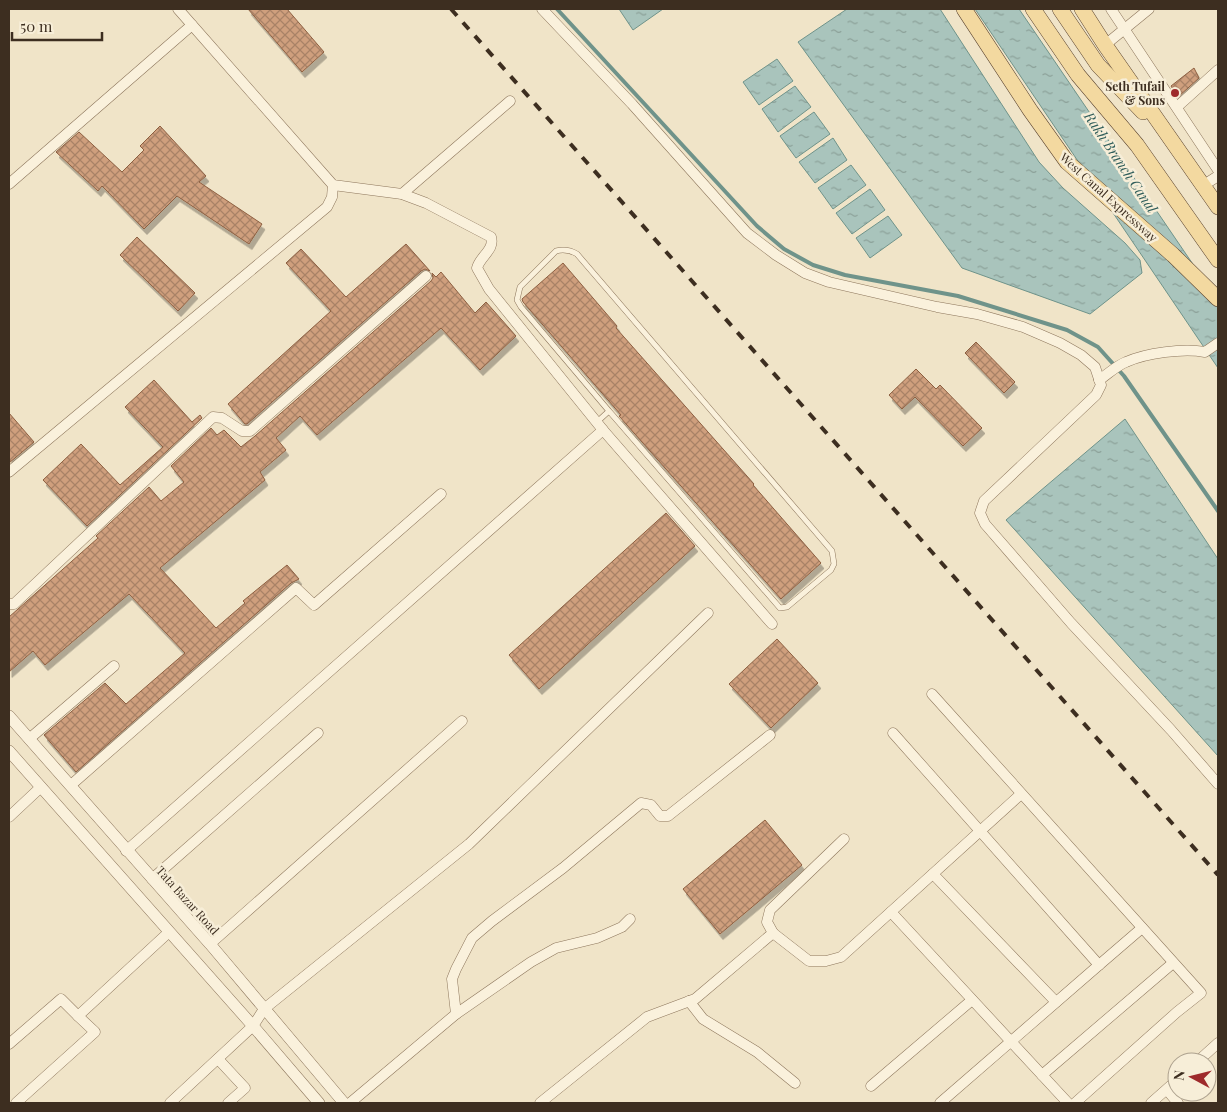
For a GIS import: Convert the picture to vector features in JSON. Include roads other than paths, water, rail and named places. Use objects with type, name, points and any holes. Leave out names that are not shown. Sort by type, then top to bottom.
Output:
[{"type":"main road","name":"West Canal Expressway","points":[[964,9],[1066,162],[1173,254],[1218,299]]},
{"type":"main road","points":[[1033,9],[1078,75],[1137,145],[1218,260]]},
{"type":"main road","points":[[1060,9],[1098,65],[1177,149]]},
{"type":"main road","points":[[1082,9],[1218,207]]},
{"type":"street","points":[[178,9],[333,185],[402,194],[426,203],[491,237],[493,240],[491,247],[479,262],[477,271],[501,305],[600,426],[772,624]]},
{"type":"street","points":[[542,9],[632,104],[747,233],[776,255],[804,273],[829,282],[928,305],[977,314],[1023,327],[1060,343],[1081,355],[1103,377]]},
{"type":"street","points":[[1111,9],[1218,170]]},
{"type":"street","points":[[1105,45],[1149,9]]},
{"type":"street","points":[[9,184],[192,25]]},
{"type":"street","points":[[1177,108],[1218,70]]},
{"type":"street","points":[[402,194],[510,101]]},
{"type":"street","points":[[1204,185],[1218,176]]},
{"type":"street","points":[[9,472],[327,207],[332,196],[333,185]]},
{"type":"street","points":[[9,604],[14,604],[213,417],[222,418],[242,431],[250,430],[426,276]]},
{"type":"street","points":[[1218,343],[1205,352],[1191,350],[1154,355],[1125,362],[1103,377],[1096,396],[984,501],[980,513],[985,524],[1218,784]]},
{"type":"street","points":[[126,851],[600,426]]},
{"type":"street","points":[[71,786],[296,588],[314,605],[441,494]]},
{"type":"street","points":[[170,1103],[253,1026],[264,1009],[469,844],[708,613]]},
{"type":"street","points":[[29,740],[114,666]]},
{"type":"street","points":[[932,694],[1201,994],[1177,1012],[1075,1103]]},
{"type":"street","name":"Tata Bazar Road","points":[[9,716],[126,851],[210,944],[344,1103]]},
{"type":"street","points":[[210,944],[462,721]]},
{"type":"street","points":[[152,879],[318,733]]},
{"type":"street","points":[[893,733],[1099,965]]},
{"type":"street","points":[[456,1014],[452,979],[472,938],[563,868],[641,803],[651,804],[660,816],[668,816],[770,735]]},
{"type":"street","points":[[9,751],[319,1103]]},
{"type":"street","points":[[10,814],[41,787]]},
{"type":"street","points":[[844,839],[770,910],[767,922],[773,933],[809,961],[826,961],[841,957],[1021,794]]},
{"type":"street","points":[[933,874],[1056,1002]]},
{"type":"street","points":[[891,912],[1068,1103]]},
{"type":"street","points":[[350,1103],[456,1014],[531,962],[556,948],[597,938],[622,927],[630,919]]},
{"type":"street","points":[[940,1103],[1142,928]]},
{"type":"street","points":[[78,1016],[169,932]]},
{"type":"street","points":[[540,1103],[647,1017],[694,999],[773,933]]},
{"type":"street","points":[[1042,1075],[1173,963]]},
{"type":"street","points":[[9,1044],[61,999],[95,1032],[16,1103]]},
{"type":"street","points":[[871,1086],[972,1000]]},
{"type":"street","points":[[689,1001],[703,1019],[757,1052],[795,1083]]},
{"type":"street","points":[[1208,1052],[1218,1043]]},
{"type":"street","points":[[218,1059],[245,1088],[228,1103]]},
{"type":"street","points":[[1151,1103],[1167,1090]]},
{"type":"lane","points":[[571,250],[577,254],[832,552],[834,564],[831,570],[787,607],[780,608],[609,411],[517,300],[520,287],[556,251],[571,250]]},
{"type":"lane","points":[[600,426],[609,411]]},
{"type":"water","points":[[619,9],[663,9],[633,30]]},
{"type":"water","points":[[847,9],[940,9],[1039,162],[1063,188],[1125,243],[1140,260],[1142,273],[1090,314],[962,268],[798,42]]},
{"type":"water","name":"Rakh Branch Canal","points":[[975,9],[1019,9],[1218,301],[1218,368]]},
{"type":"water","points":[[777,59],[793,81],[759,105],[743,82]]},
{"type":"water","points":[[795,86],[811,107],[778,132],[762,109]]},
{"type":"water","points":[[814,112],[830,134],[796,158],[780,136]]},
{"type":"water","points":[[833,138],[847,160],[815,183],[799,162]]},
{"type":"water","points":[[851,165],[866,185],[833,209],[818,188]]},
{"type":"water","points":[[870,189],[885,210],[852,234],[836,213]]},
{"type":"water","points":[[888,216],[902,235],[870,258],[856,238]]},
{"type":"water","points":[[1125,419],[1218,559],[1218,756],[1006,520]]},
{"type":"waterway","points":[[557,9],[757,226],[784,249],[813,265],[845,275],[958,296],[1067,330],[1098,347],[1124,376],[1218,511]]},
{"type":"railway","points":[[451,9],[1218,875]]},
{"type":"place","name":"Seth Tufail & Sons","points":[[1175,93]]}]
